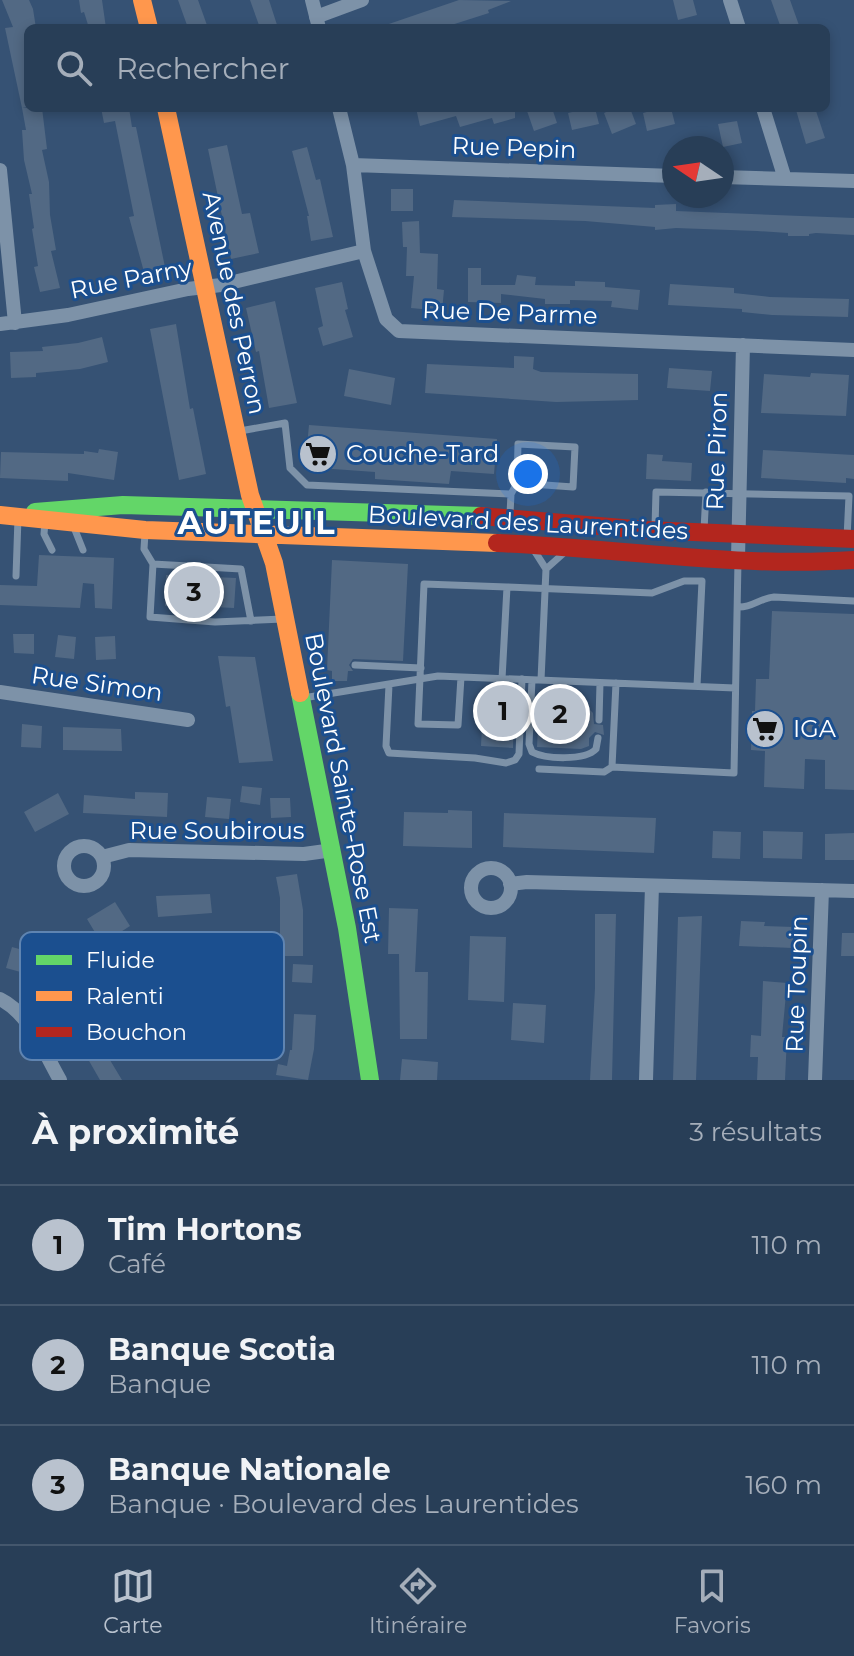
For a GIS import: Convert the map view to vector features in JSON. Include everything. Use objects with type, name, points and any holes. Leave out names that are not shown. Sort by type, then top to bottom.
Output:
[{"type":"main road","points":[[142,0],[148,24]]},
{"type":"main road","name":"Avenue des Perron","points":[[167,112],[250,495],[256,509]]},
{"type":"main road","name":"Boulevard des Laurentides","points":[[11,515],[74,516],[151,504],[510,518],[655,530],[850,539]]},
{"type":"main road","name":"Boulevard Sainte-Rose Est","points":[[256,509],[272,552],[333,850],[354,964],[370,1080]]},
{"type":"main road","name":"Boulevard des Laurentides","points":[[74,516],[145,530],[531,544],[640,554],[850,560]]},
{"type":"street","points":[[312,0],[317,22],[362,0]]},
{"type":"street","points":[[730,0],[738,24]]},
{"type":"street","name":"Rue De Parme","points":[[340,112],[353,165],[364,251],[386,319],[399,331],[854,350]]},
{"type":"street","points":[[764,112],[785,179]]},
{"type":"street","name":"Rue Pepin","points":[[353,165],[662,176]]},
{"type":"street","points":[[0,170],[8,323]]},
{"type":"street","points":[[734,177],[854,181]]},
{"type":"street","name":"Rue Parny","points":[[8,323],[206,287],[364,251]]},
{"type":"street","name":"Rue Piron","points":[[738,558],[743,345]]},
{"type":"street","name":"Rue Simon","points":[[0,692],[188,720]]},
{"type":"street","name":"Rue Soubirous","points":[[102,857],[129,850],[304,854],[333,850]]},
{"type":"street","points":[[510,884],[854,891]]},
{"type":"street","points":[[646,1080],[652,886]]},
{"type":"street","name":"Rue Toupin","points":[[815,1080],[822,890]]},
{"type":"street","points":[[0,999],[13,1005],[20,1014]]},
{"type":"street","points":[[49,1060],[60,1080]]},
{"type":"lane","points":[[238,431],[285,423],[290,468],[307,485],[511,494]]},
{"type":"lane","points":[[510,518],[511,494],[517,483],[518,444],[575,447],[573,487],[517,483]]},
{"type":"lane","points":[[363,512],[364,488]]},
{"type":"lane","points":[[655,530],[656,492],[738,491],[849,496],[850,560]]},
{"type":"lane","points":[[704,533],[706,492]]},
{"type":"lane","points":[[11,515],[16,576]]},
{"type":"lane","points":[[45,516],[44,534],[52,550]]},
{"type":"lane","points":[[74,516],[83,550]]},
{"type":"lane","points":[[145,530],[144,549],[153,564],[150,617],[215,622],[286,619]]},
{"type":"lane","points":[[531,544],[546,569],[529,744],[534,754],[585,757],[596,749],[598,738]]},
{"type":"lane","points":[[546,569],[571,546]]},
{"type":"lane","points":[[539,769],[604,772],[612,767],[734,773],[738,558]]},
{"type":"lane","points":[[153,564],[241,569],[251,621]]},
{"type":"lane","points":[[461,677],[458,725],[418,724],[424,584],[652,593],[684,581],[702,581],[697,686]]},
{"type":"lane","points":[[502,679],[507,587]]},
{"type":"lane","points":[[738,607],[748,607],[774,597],[854,601]]},
{"type":"lane","points":[[355,665],[421,668]]},
{"type":"lane","points":[[301,698],[420,678],[461,677],[735,688]]},
{"type":"lane","points":[[389,685],[386,746],[389,753],[506,763],[515,760],[519,754],[522,679]]},
{"type":"lane","points":[[599,720],[600,683]]},
{"type":"lane","points":[[612,767],[616,683]]},
{"type":"building","points":[[2,0],[29,0],[35,24],[24,24],[22,108],[5,28],[13,27]]},
{"type":"building","points":[[79,0],[102,0],[105,24],[88,24],[84,12],[81,13]]},
{"type":"building","points":[[178,0],[198,0],[207,24],[187,24]]},
{"type":"building","points":[[250,0],[269,0],[277,24],[259,24]]},
{"type":"building","points":[[459,0],[511,1],[488,10],[489,13],[455,24],[389,24]]},
{"type":"building","points":[[673,0],[693,0],[697,15],[678,20]]},
{"type":"building","points":[[771,0],[790,0],[799,24],[780,24]]},
{"type":"building","points":[[22,108],[24,112],[42,112],[47,149],[42,150],[49,182],[56,250],[51,251],[60,288],[40,292],[34,267],[38,266],[29,194],[32,194],[24,160],[22,130],[26,130]]},
{"type":"building","points":[[102,112],[130,112],[132,127],[136,127],[165,267],[144,272],[129,217],[134,216],[115,121],[104,123]]},
{"type":"building","points":[[417,112],[515,112],[515,118],[494,124],[492,118],[460,127],[456,116],[420,126]]},
{"type":"building","points":[[527,112],[553,112],[557,123],[534,131]]},
{"type":"building","points":[[596,112],[599,124],[572,130],[568,113]]},
{"type":"building","points":[[632,112],[636,124],[612,134],[604,113]]},
{"type":"building","points":[[672,112],[675,124],[647,131],[643,113]]},
{"type":"building","points":[[797,112],[816,112],[825,138],[806,144]]},
{"type":"building","points":[[737,121],[742,143],[734,145],[734,136],[721,136],[718,124]]},
{"type":"building","points":[[227,145],[242,214],[250,213],[259,253],[231,259],[208,149]]},
{"type":"building","points":[[307,147],[316,180],[320,179],[333,237],[311,241],[309,216],[292,151]]},
{"type":"building","points":[[391,189],[413,189],[413,211],[391,211]]},
{"type":"building","points":[[454,200],[655,208],[655,205],[662,205],[662,208],[676,208],[676,211],[854,218],[854,235],[816,233],[788,236],[788,233],[757,231],[655,230],[655,227],[585,221],[452,217]]},
{"type":"building","points":[[419,221],[420,253],[438,254],[437,289],[444,290],[442,311],[411,308],[414,276],[406,276],[407,247],[403,247],[402,222]]},
{"type":"building","points":[[468,268],[481,268],[481,285],[515,285],[517,275],[536,277],[535,285],[575,286],[575,281],[605,282],[605,287],[640,290],[638,310],[611,307],[612,301],[570,300],[570,304],[545,304],[545,299],[501,294],[501,303],[468,302]]},
{"type":"building","points":[[342,282],[348,309],[345,310],[353,337],[323,346],[318,328],[323,326],[315,288]]},
{"type":"building","points":[[670,284],[734,288],[734,293],[770,297],[849,299],[848,317],[772,315],[742,312],[742,309],[668,305]]},
{"type":"building","points":[[275,301],[297,403],[269,408],[259,351],[256,352],[246,308]]},
{"type":"building","points":[[176,324],[190,409],[193,408],[206,474],[179,480],[150,329]]},
{"type":"building","points":[[102,337],[108,362],[80,369],[36,373],[36,377],[11,378],[10,352],[43,351],[42,347]]},
{"type":"building","points":[[514,356],[534,357],[533,369],[541,372],[638,374],[638,400],[556,402],[425,393],[427,364],[514,368]]},
{"type":"building","points":[[669,368],[712,371],[710,391],[667,388]]},
{"type":"building","points":[[349,369],[395,378],[391,405],[344,396]]},
{"type":"building","points":[[811,373],[849,375],[846,416],[761,413],[764,374],[810,377]]},
{"type":"building","points":[[309,425],[497,439],[494,474],[451,471],[449,484],[375,479],[375,472],[305,467]]},
{"type":"building","points":[[99,449],[118,452],[114,480],[68,473],[68,481],[0,478],[1,452],[84,454],[84,451],[98,453]]},
{"type":"building","points":[[763,450],[854,455],[854,479],[846,478],[846,483],[761,478]]},
{"type":"building","points":[[647,454],[663,455],[662,461],[692,463],[691,481],[646,479]]},
{"type":"building","points":[[39,555],[114,558],[112,609],[95,608],[94,584],[83,583],[80,608],[0,605],[0,585],[37,586]]},
{"type":"building","points":[[332,560],[408,564],[403,661],[353,659],[349,665],[353,671],[348,671],[347,681],[332,681],[332,671],[327,670]]},
{"type":"building","points":[[166,575],[236,578],[234,608],[214,607],[214,614],[183,613],[183,607],[165,606]]},
{"type":"building","points":[[772,611],[854,614],[854,790],[825,789],[825,760],[805,759],[804,789],[764,787],[765,751],[751,750],[752,711],[755,711],[756,679],[769,679]]},
{"type":"building","points":[[13,634],[34,634],[34,654],[14,653]]},
{"type":"building","points":[[58,635],[76,637],[74,659],[55,657]]},
{"type":"building","points":[[115,636],[116,659],[96,660],[95,637]]},
{"type":"building","points":[[218,656],[255,657],[273,761],[239,763]]},
{"type":"building","points":[[483,705],[514,707],[513,748],[481,746]]},
{"type":"building","points":[[539,707],[589,709],[593,713],[594,724],[603,725],[604,735],[595,732],[589,738],[589,746],[581,749],[537,747]]},
{"type":"building","points":[[22,724],[42,726],[41,748],[21,747]]},
{"type":"building","points":[[63,727],[121,729],[122,751],[63,750]]},
{"type":"building","points":[[242,786],[262,788],[260,805],[240,802]]},
{"type":"building","points":[[135,792],[168,793],[167,817],[83,813],[84,795],[135,799]]},
{"type":"building","points":[[58,793],[69,814],[35,832],[24,812]]},
{"type":"building","points":[[207,797],[231,799],[229,819],[205,817]]},
{"type":"building","points":[[270,798],[290,798],[291,817],[271,818]]},
{"type":"building","points":[[448,810],[472,811],[472,848],[403,846],[404,812],[448,813]]},
{"type":"building","points":[[504,813],[656,818],[654,853],[503,847]]},
{"type":"building","points":[[713,831],[741,832],[740,859],[712,858]]},
{"type":"building","points":[[763,831],[803,832],[802,859],[763,858]]},
{"type":"building","points":[[854,833],[854,860],[825,860],[825,834]]},
{"type":"building","points":[[297,874],[303,910],[303,956],[284,956],[284,932],[280,932],[280,898],[276,877]]},
{"type":"building","points":[[210,894],[212,913],[158,917],[156,896]]},
{"type":"building","points":[[115,902],[130,926],[121,932],[95,932],[87,919]]},
{"type":"building","points":[[389,908],[418,909],[415,972],[428,972],[427,1039],[400,1039],[399,954],[388,954]]},
{"type":"building","points":[[595,914],[616,914],[612,1080],[590,1080]]},
{"type":"building","points":[[702,916],[696,1080],[673,1080],[678,917]]},
{"type":"building","points":[[741,921],[794,927],[793,948],[739,946]]},
{"type":"building","points":[[842,933],[854,933],[854,956],[841,956]]},
{"type":"building","points":[[470,936],[506,937],[504,1002],[468,1000]]},
{"type":"building","points":[[12,947],[20,949],[20,972],[6,968]]},
{"type":"building","points":[[293,964],[313,965],[312,983],[292,982]]},
{"type":"building","points":[[763,981],[787,983],[782,1037],[787,1037],[785,1080],[757,1080],[758,1057],[750,1057],[751,1035],[761,1036]]},
{"type":"building","points":[[513,1003],[546,1005],[544,1043],[511,1040]]},
{"type":"building","points":[[294,1014],[316,1015],[308,1080],[276,1075],[278,1064],[287,1066],[292,1050]]},
{"type":"building","points":[[402,1059],[438,1062],[437,1080],[400,1080]]},
{"type":"building","points":[[89,1060],[110,1060],[122,1080],[100,1080]]},
{"type":"traffic: fast","points":[[35,512],[123,505],[481,516]]},
{"type":"traffic: fast","points":[[300,693],[347,928],[370,1080]]},
{"type":"traffic: slow","points":[[142,0],[148,24]]},
{"type":"traffic: slow","points":[[167,112],[250,495],[274,563],[300,693]]},
{"type":"traffic: slow","points":[[0,515],[145,530],[497,543]]},
{"type":"traffic: jam","points":[[481,516],[646,530],[854,539]]},
{"type":"traffic: jam","points":[[497,543],[720,559],[854,560]]},
{"type":"place","name":"Couche-Tard","points":[[318,454]]},
{"type":"place","name":"Banque Nationale","points":[[194,592]]},
{"type":"place","name":"Tim Hortons","points":[[503,711]]},
{"type":"place","name":"Banque Scotia","points":[[560,714]]},
{"type":"place","name":"IGA","points":[[765,729]]},
{"type":"district","name":"AUTEUIL","points":[[257,523]]}]
